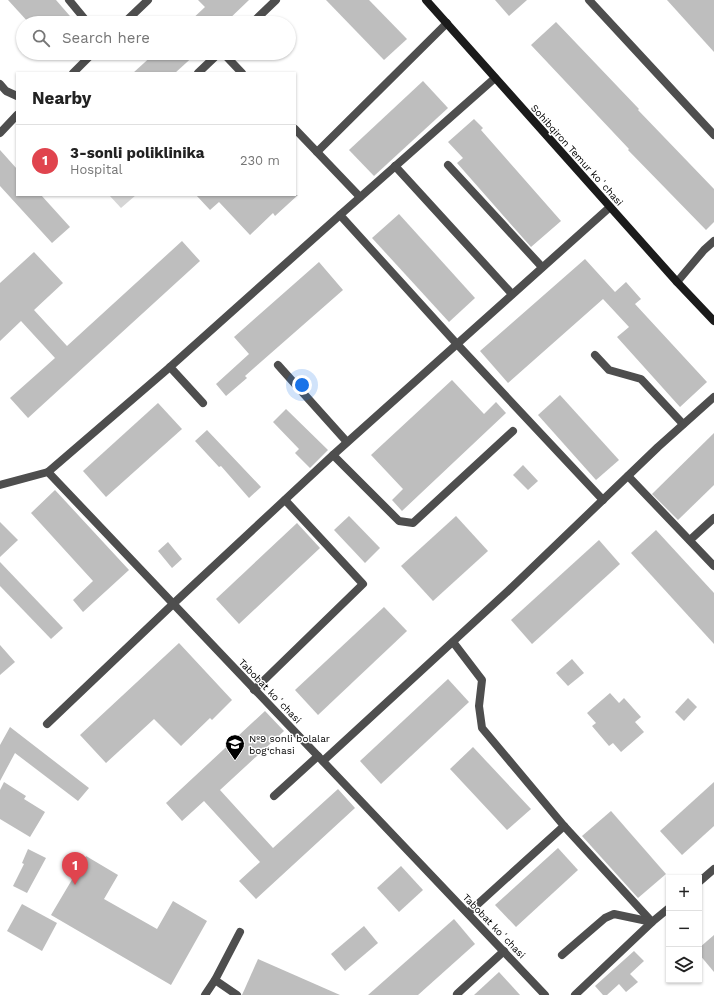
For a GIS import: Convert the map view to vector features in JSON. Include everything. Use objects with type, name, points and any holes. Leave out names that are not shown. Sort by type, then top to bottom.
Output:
[{"type":"main road","name":"Sohibqiron Temur koʻchasi","points":[[426,0],[677,282],[714,321]]},
{"type":"street","points":[[68,0],[82,16]]},
{"type":"street","points":[[131,16],[148,0]]},
{"type":"street","points":[[259,16],[276,0]]},
{"type":"street","points":[[589,0],[714,135]]},
{"type":"street","points":[[317,152],[447,23]]},
{"type":"street","points":[[73,72],[86,60]]},
{"type":"street","points":[[199,72],[212,60]]},
{"type":"street","points":[[230,60],[241,72]]},
{"type":"street","points":[[0,486],[48,472],[170,367],[340,214],[495,78]]},
{"type":"street","points":[[0,84],[6,91],[16,96]]},
{"type":"street","points":[[0,133],[16,116]]},
{"type":"street","points":[[296,130],[360,197]]},
{"type":"street","points":[[448,165],[542,267]]},
{"type":"street","points":[[395,166],[512,294]]},
{"type":"street","points":[[47,724],[347,442],[610,207]]},
{"type":"street","points":[[340,214],[456,343],[602,500]]},
{"type":"street","points":[[677,282],[704,250],[714,241]]},
{"type":"street","points":[[595,355],[609,370],[641,379],[684,424]]},
{"type":"street","points":[[278,365],[347,442]]},
{"type":"street","points":[[170,367],[203,404]]},
{"type":"street","points":[[274,796],[320,759],[453,642],[602,500],[714,397]]},
{"type":"street","points":[[333,455],[399,522],[414,523],[512,431]]},
{"type":"street","name":"Tabobat koʻchasi","points":[[48,472],[545,995]]},
{"type":"street","points":[[628,476],[714,566]]},
{"type":"street","points":[[254,690],[363,584],[285,500]]},
{"type":"street","points":[[690,540],[714,518]]},
{"type":"street","points":[[453,642],[482,680],[479,706],[482,728],[564,826],[652,922]]},
{"type":"street","points":[[468,913],[564,826]]},
{"type":"street","points":[[702,879],[714,869]]},
{"type":"street","points":[[575,995],[666,910]]},
{"type":"street","points":[[562,955],[605,918],[614,914],[652,922]]},
{"type":"street","points":[[205,995],[215,980],[240,932]]},
{"type":"street","points":[[458,995],[457,994],[504,951]]},
{"type":"street","points":[[215,980],[237,995]]},
{"type":"shaded area","points":[[110,196],[135,196],[121,208]]},
{"type":"building","points":[[8,0],[56,0],[70,16],[23,16]]},
{"type":"building","points":[[198,0],[249,0],[232,16],[195,16],[205,7]]},
{"type":"building","points":[[326,0],[369,0],[407,39],[384,60]]},
{"type":"building","points":[[495,0],[527,0],[509,16]]},
{"type":"building","points":[[667,0],[714,0],[714,52]]},
{"type":"building","points":[[556,22],[714,189],[714,222],[706,230],[628,150],[629,149],[531,45]]},
{"type":"building","points":[[147,60],[189,60],[176,72],[134,72]]},
{"type":"building","points":[[423,81],[448,108],[374,176],[349,150]]},
{"type":"building","points":[[474,119],[483,128],[481,130],[561,221],[531,247],[457,163],[463,158],[448,142]]},
{"type":"building","points":[[0,150],[16,168],[16,196],[42,196],[70,227],[52,243],[0,186]]},
{"type":"building","points":[[298,195],[275,216],[273,213],[250,235],[219,202],[210,210],[197,196]]},
{"type":"building","points":[[399,214],[475,298],[449,322],[372,238]]},
{"type":"building","points":[[182,241],[200,261],[28,418],[10,398],[55,358],[21,321],[0,341],[0,283],[34,252],[63,283],[34,310],[67,346]]},
{"type":"building","points":[[585,259],[615,292],[626,282],[641,299],[635,304],[707,382],[680,407],[617,337],[629,327],[603,299],[508,383],[480,351]]},
{"type":"building","points":[[319,262],[343,290],[245,376],[247,378],[226,396],[216,384],[249,354],[234,337]]},
{"type":"building","points":[[452,380],[484,414],[496,402],[506,413],[402,511],[392,500],[403,489],[371,455]]},
{"type":"building","points":[[560,395],[619,460],[596,480],[538,415]]},
{"type":"building","points":[[158,403],[182,429],[106,497],[83,471]]},
{"type":"building","points":[[286,409],[328,450],[310,468],[295,453],[299,449],[273,422]]},
{"type":"building","points":[[207,430],[261,487],[249,498],[221,466],[219,467],[195,441]]},
{"type":"building","points":[[714,433],[714,485],[678,520],[652,494]]},
{"type":"building","points":[[523,465],[538,481],[528,490],[513,475]]},
{"type":"building","points":[[55,490],[129,570],[83,612],[73,600],[93,581],[31,513]]},
{"type":"building","points":[[349,516],[380,548],[365,563],[334,530]]},
{"type":"building","points":[[456,516],[488,551],[433,601],[401,566]]},
{"type":"building","points":[[0,522],[18,540],[0,557]]},
{"type":"building","points":[[297,523],[320,548],[239,624],[216,599]]},
{"type":"building","points":[[656,530],[714,593],[714,644],[631,553]]},
{"type":"building","points":[[599,540],[620,564],[532,644],[511,620]]},
{"type":"building","points":[[168,542],[182,559],[172,568],[158,551]]},
{"type":"building","points":[[0,562],[63,628],[51,639],[0,586]]},
{"type":"building","points":[[384,607],[407,631],[318,715],[295,690]]},
{"type":"building","points":[[179,643],[232,700],[212,720],[210,718],[181,746],[154,719],[106,763],[80,735]]},
{"type":"building","points":[[0,645],[15,662],[0,675]]},
{"type":"building","points":[[572,659],[584,673],[568,686],[556,673]]},
{"type":"building","points":[[448,679],[469,702],[381,784],[360,761]]},
{"type":"building","points":[[610,693],[619,703],[624,698],[641,717],[635,722],[644,732],[621,752],[613,743],[609,746],[592,726],[596,723],[587,713]]},
{"type":"building","points":[[688,698],[697,707],[684,721],[675,712]]},
{"type":"building","points":[[265,711],[284,731],[220,790],[273,848],[338,789],[355,808],[256,899],[239,881],[260,862],[204,801],[182,821],[166,803]]},
{"type":"building","points":[[10,727],[89,788],[78,801],[15,753],[0,781],[0,745]]},
{"type":"building","points":[[473,747],[531,809],[507,830],[450,769]]},
{"type":"building","points":[[4,782],[26,796],[24,799],[45,812],[30,837],[0,819],[0,790]]},
{"type":"building","points":[[714,782],[714,826],[682,855],[660,831]]},
{"type":"building","points":[[611,811],[666,874],[638,898],[582,836]]},
{"type":"building","points":[[558,848],[578,870],[516,927],[495,905]]},
{"type":"building","points":[[28,849],[46,858],[27,893],[13,886],[24,864],[22,863]]},
{"type":"building","points":[[86,856],[118,875],[104,899],[157,929],[173,901],[207,921],[171,985],[51,915]]},
{"type":"building","points":[[401,866],[423,890],[399,912],[377,888]]},
{"type":"building","points":[[22,904],[57,923],[42,951],[7,931]]},
{"type":"building","points":[[454,919],[475,944],[418,995],[368,995]]},
{"type":"building","points":[[364,926],[378,943],[345,971],[331,954]]},
{"type":"building","points":[[714,935],[714,972],[702,958],[702,945]]},
{"type":"building","points":[[634,951],[644,961],[630,974],[638,982],[626,992],[619,984],[607,995],[603,995],[595,986]]},
{"type":"building","points":[[258,959],[340,995],[242,995]]},
{"type":"building","points":[[499,972],[520,995],[474,995]]},
{"type":"place","name":"№9 sonli bolalar bog‘chasi","points":[[235,761]]},
{"type":"place","name":"3-sonli poliklinika","points":[[75,885]]}]
